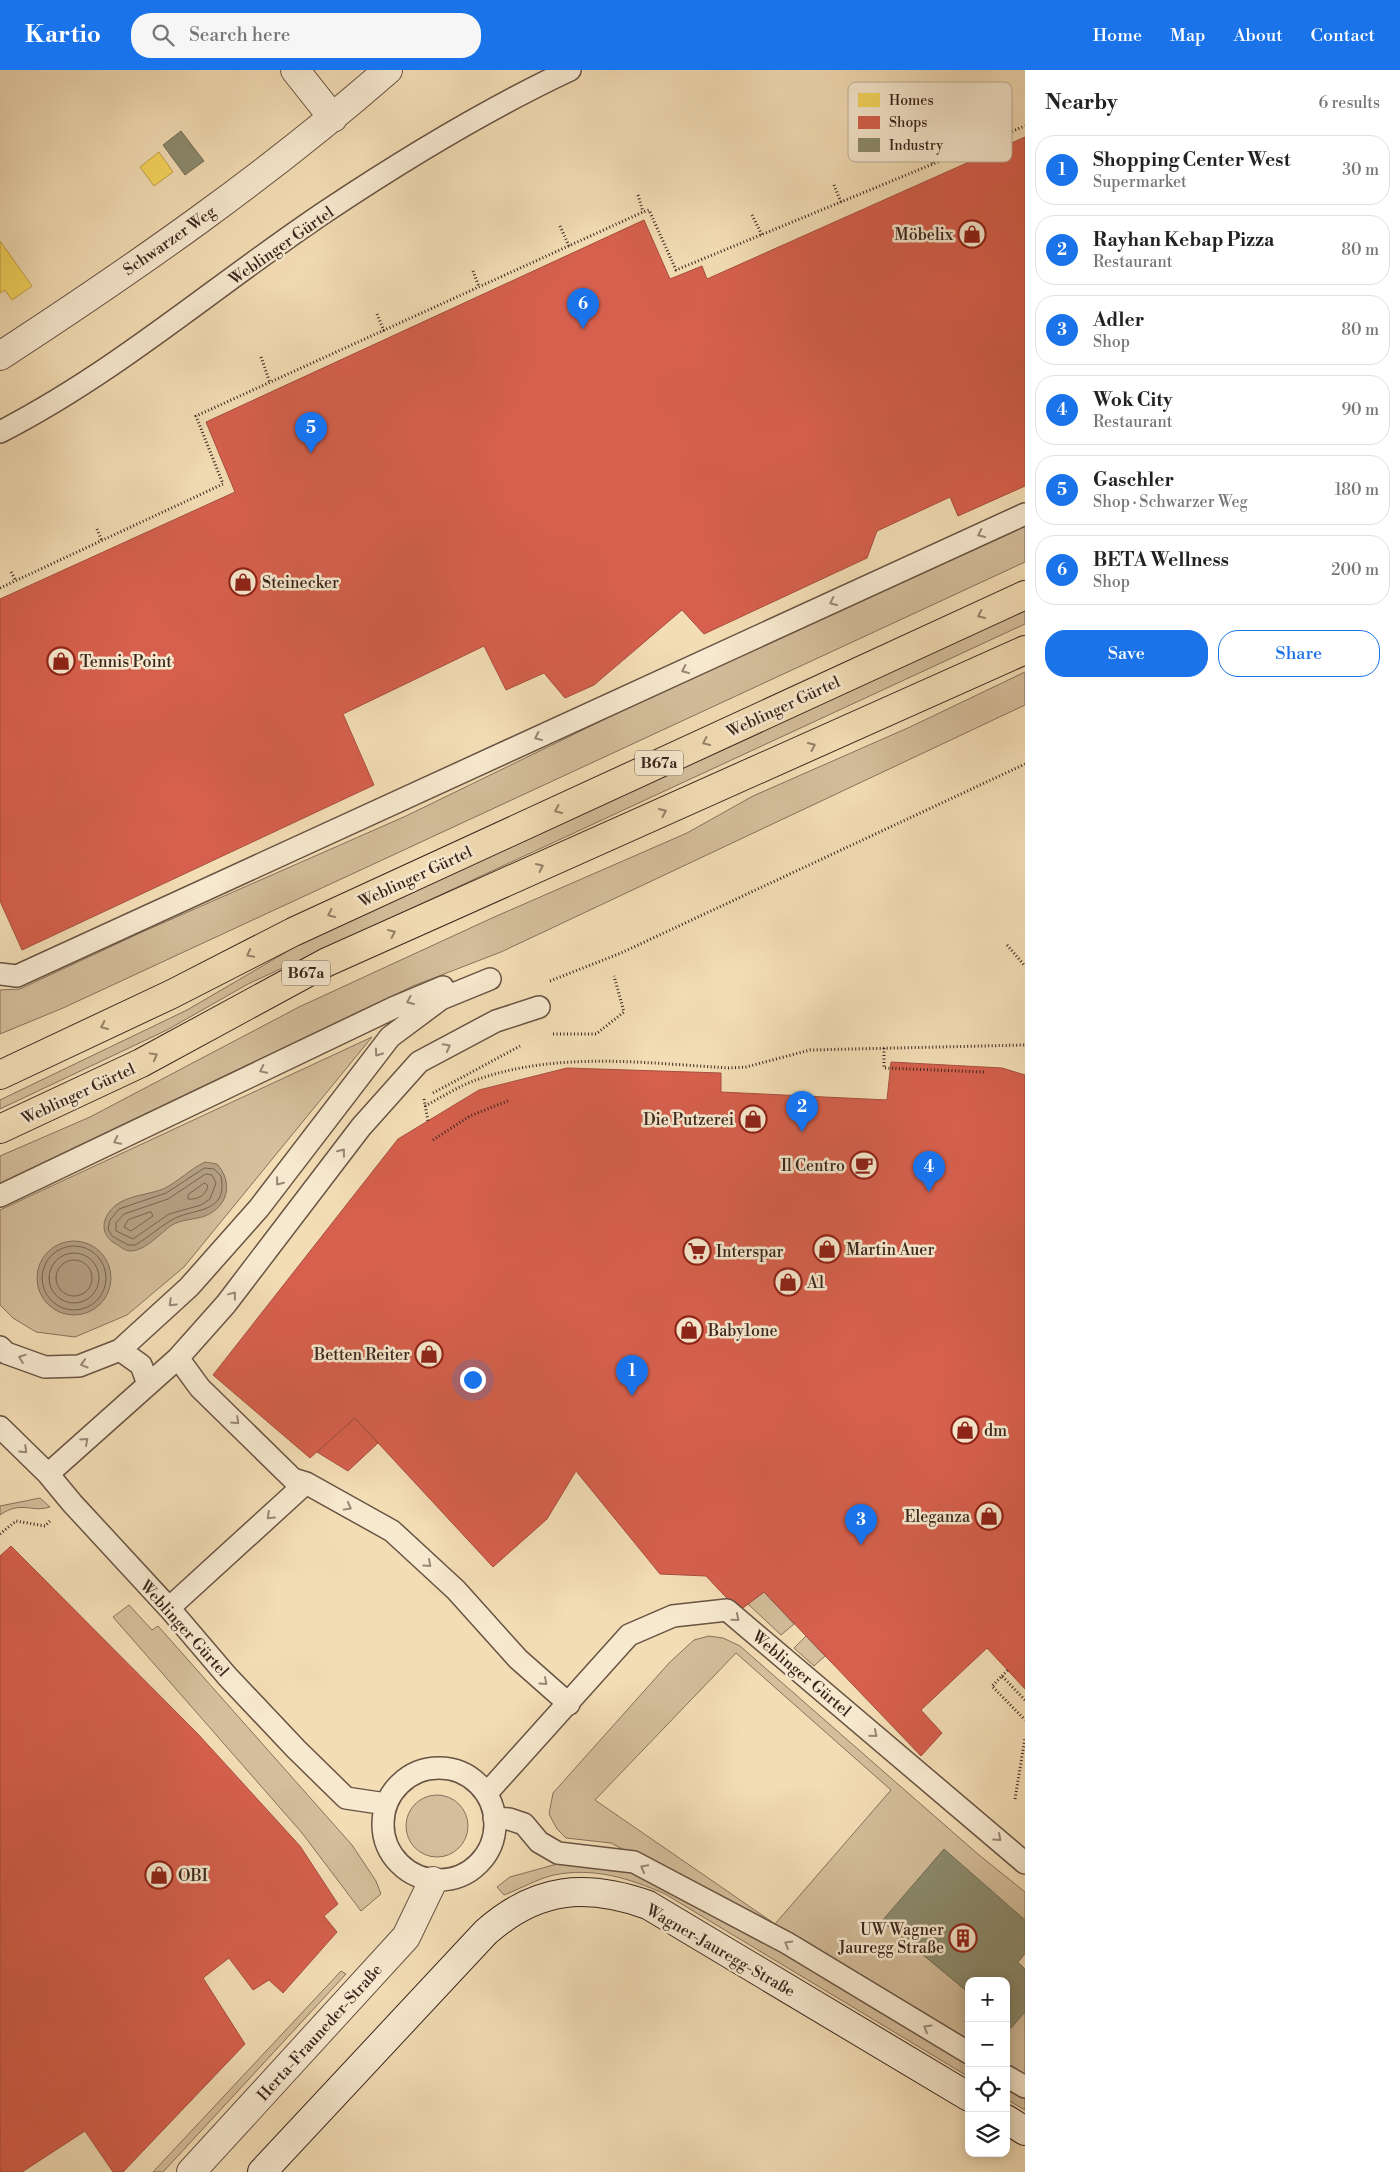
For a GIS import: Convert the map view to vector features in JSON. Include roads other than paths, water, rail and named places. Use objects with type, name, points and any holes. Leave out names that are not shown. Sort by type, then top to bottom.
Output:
[{"type":"main road","name":"Weblinger Gürtel","points":[[0,1075],[172,994],[293,932],[1025,595]]},
{"type":"main road","name":"Weblinger Gürtel","points":[[0,1129],[141,1063],[327,962],[1025,650]]},
{"type":"street","points":[[295,70],[333,118]]},
{"type":"street","name":"Schwarzer Weg","points":[[0,356],[155,251],[248,184],[333,118],[388,70]]},
{"type":"street","name":"Herta-Frauneder-Straße","points":[[190,2172],[406,1937],[433,1881]]},
{"type":"street","name":"Wagner-Jauregg-Straße","points":[[262,2172],[486,1932],[500,1920],[520,1908],[551,1896],[576,1891],[621,1896],[648,1905],[965,2095]]},
{"type":"street","points":[[1010,2122],[1025,2131]]},
{"type":"lane","name":"Weblinger Gürtel","points":[[0,432],[33,415],[114,364],[325,212],[414,155],[570,70]]},
{"type":"lane","points":[[0,974],[17,976],[1025,514]]},
{"type":"lane","points":[[0,1196],[393,1008],[459,980],[490,979],[441,999],[390,1036],[258,1208],[189,1287],[120,1350],[79,1366],[45,1367],[6,1353],[0,1347]]},
{"type":"lane","points":[[48,1474],[178,1358],[226,1304],[361,1127],[419,1062],[496,1021],[540,1007]]},
{"type":"lane","points":[[120,1350],[141,1365],[148,1384]]},
{"type":"lane","points":[[178,1358],[200,1388],[294,1479],[306,1483],[392,1531],[456,1590],[518,1659],[569,1704]]},
{"type":"lane","name":"Weblinger Gürtel","points":[[0,1427],[48,1474],[78,1510],[169,1608],[234,1683],[296,1749],[346,1798],[386,1804]]},
{"type":"lane","points":[[169,1608],[306,1483]]},
{"type":"lane","name":"Weblinger Gürtel","points":[[487,1794],[629,1635],[673,1616],[727,1610],[1025,1862]]},
{"type":"lane","points":[[446,1767],[470,1776],[487,1794],[496,1833],[490,1849],[481,1863],[468,1873],[451,1880],[433,1881],[408,1872],[390,1854],[382,1829],[386,1804],[399,1783],[421,1770],[446,1767]]},
{"type":"lane","points":[[494,1818],[509,1819],[524,1824],[539,1842],[558,1853],[634,1862],[787,1943],[965,2051]]},
{"type":"lane","points":[[1010,2078],[1025,2087]]},
{"type":"water","points":[[205,1162],[217,1164],[222,1171],[227,1186],[224,1200],[213,1212],[205,1216],[176,1223],[147,1245],[136,1250],[125,1250],[107,1236],[104,1226],[105,1220],[116,1205],[127,1199],[163,1189]]},
{"type":"water","points":[[74,1241],[88,1244],[100,1252],[108,1264],[111,1278],[108,1292],[100,1304],[88,1312],[74,1315],[60,1312],[48,1304],[40,1292],[37,1278],[40,1264],[48,1252],[60,1244]]},
{"type":"place","name":"Möbelix","points":[[972,234]]},
{"type":"place","name":"BETA Wellness","points":[[583,329]]},
{"type":"place","name":"Gaschler","points":[[311,453]]},
{"type":"place","name":"Steinecker","points":[[243,582]]},
{"type":"place","name":"Tennis Point","points":[[61,661]]},
{"type":"place","name":"Die Putzerei","points":[[753,1119]]},
{"type":"place","name":"Rayhan Kebap Pizza","points":[[802,1132]]},
{"type":"place","name":"Il Centro","points":[[864,1165]]},
{"type":"place","name":"Wok City","points":[[929,1192]]},
{"type":"place","name":"Martin Auer","points":[[827,1249]]},
{"type":"place","name":"Interspar","points":[[697,1251]]},
{"type":"place","name":"A1","points":[[788,1282]]},
{"type":"place","name":"Baby1one","points":[[689,1330]]},
{"type":"place","name":"Betten Reiter","points":[[429,1354]]},
{"type":"place","name":"Shopping Center West","points":[[632,1396]]},
{"type":"place","name":"dm","points":[[965,1430]]},
{"type":"place","name":"Eleganza","points":[[989,1516]]},
{"type":"place","name":"Adler","points":[[861,1545]]},
{"type":"place","name":"OBI","points":[[159,1875]]},
{"type":"place","name":"UW Wagner Jauregg Straße","points":[[963,1938]]}]
